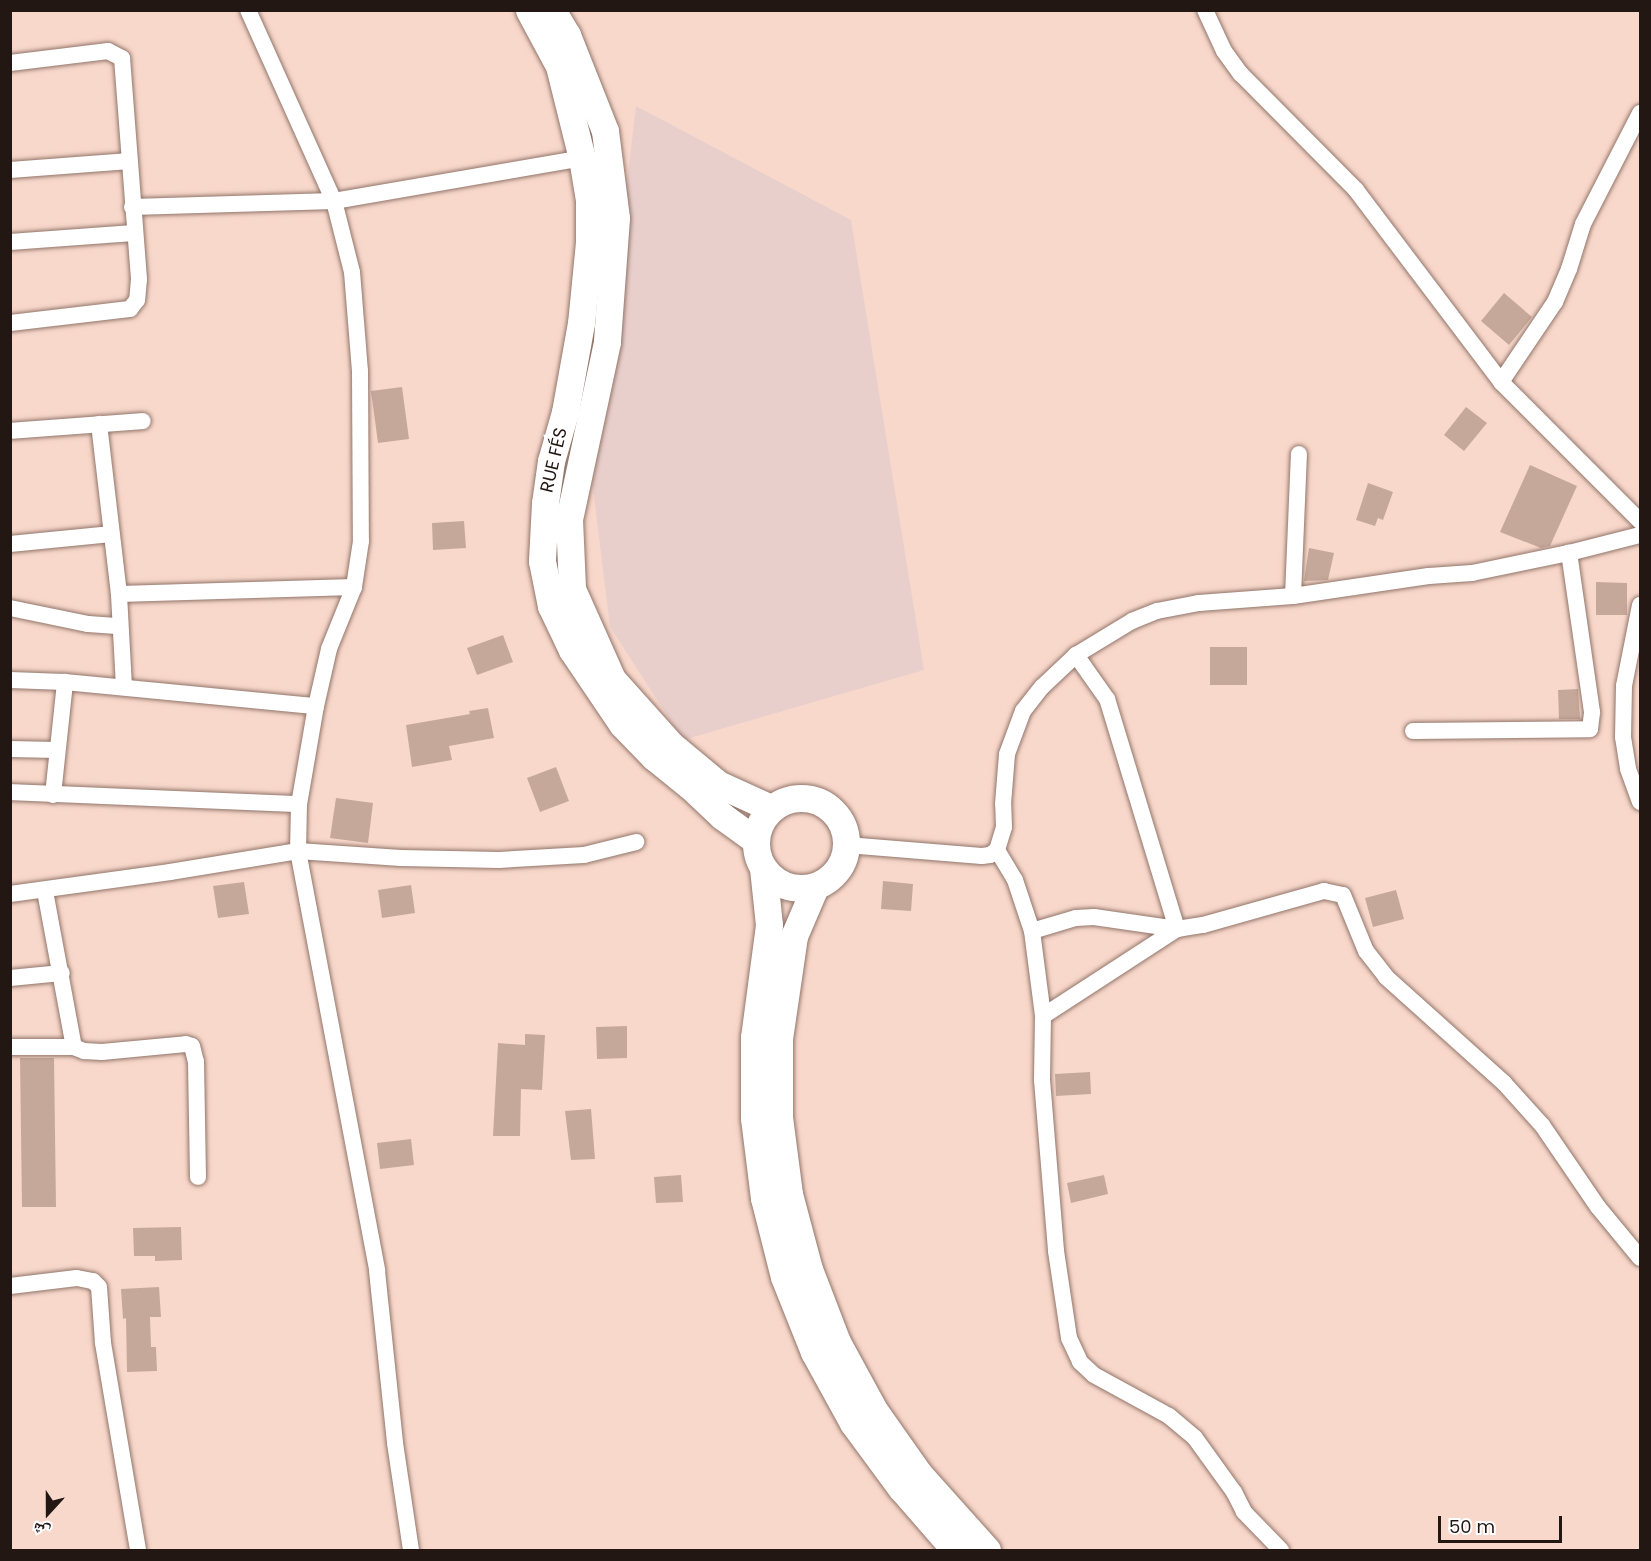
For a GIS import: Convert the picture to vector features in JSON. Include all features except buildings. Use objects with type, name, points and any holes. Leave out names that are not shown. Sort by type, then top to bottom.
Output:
[{"type":"highway","name":"RUE FÉS","points":[[529,10],[559,66],[582,158],[588,200],[590,242],[581,323],[565,412],[551,461],[545,503],[542,561],[551,606],[572,650],[622,724],[654,757],[722,816],[755,840]]},
{"type":"highway","name":"RUE FÉS","points":[[552,10],[567,35],[605,131],[616,218],[607,342],[569,519],[572,589],[612,679],[671,745],[718,784],[771,808]]},
{"type":"highway","points":[[763,868],[777,882],[795,888],[814,887],[831,878],[843,863],[847,845],[843,824],[830,808],[811,798],[790,799],[771,808],[760,821],[755,840],[757,854],[763,868],[769,925],[754,1037],[754,1118],[764,1198],[784,1277],[814,1352],[848,1414],[901,1488],[955,1551]]},
{"type":"highway","points":[[814,887],[794,936],[788,962],[779,1039],[779,1117],[789,1194],[800,1237],[809,1269],[837,1342],[874,1410],[919,1474],[987,1551]]},
{"type":"street","points":[[248,10],[334,201],[352,272],[360,371],[361,541],[354,587],[329,649],[316,706],[299,804],[298,851],[377,1270],[395,1443],[411,1551]]},
{"type":"street","points":[[1205,10],[1224,51],[1241,74],[1356,190],[1501,382],[1641,521]]},
{"type":"street","points":[[10,63],[108,51],[120,55],[123,62],[139,279],[138,294],[133,308],[116,312],[10,323]]},
{"type":"street","points":[[1501,382],[1555,302],[1569,269],[1582,224],[1641,113]]},
{"type":"street","points":[[132,207],[334,201],[582,158]]},
{"type":"street","points":[[10,170],[130,161]]},
{"type":"street","points":[[10,242],[134,233]]},
{"type":"street","points":[[10,431],[143,421]]},
{"type":"street","points":[[99,424],[119,594],[124,687]]},
{"type":"street","points":[[1293,596],[1299,454]]},
{"type":"street","points":[[10,544],[112,534]]},
{"type":"street","points":[[989,853],[1004,827],[1005,772],[1012,738],[1030,700],[1076,655],[1123,626],[1157,611],[1199,603],[1293,596],[1429,576],[1472,573],[1569,554],[1641,535]]},
{"type":"street","points":[[1413,731],[1590,729],[1592,711],[1569,554]]},
{"type":"street","points":[[119,594],[354,587]]},
{"type":"street","points":[[1641,605],[1624,686],[1623,737],[1628,769],[1641,802]]},
{"type":"street","points":[[10,608],[88,624],[120,626]]},
{"type":"street","points":[[1076,655],[1107,699],[1177,928]]},
{"type":"street","points":[[10,680],[124,687],[316,706]]},
{"type":"street","points":[[53,795],[65,682]]},
{"type":"street","points":[[10,749],[56,750]]},
{"type":"street","points":[[10,792],[299,804]]},
{"type":"street","points":[[10,894],[45,891],[298,851],[401,858],[499,860],[584,855],[636,842]]},
{"type":"street","points":[[847,845],[936,852],[989,853],[1015,879],[1032,931],[1043,1016],[1042,1080],[1056,1251],[1069,1338],[1080,1362],[1094,1375],[1169,1416],[1195,1438],[1234,1492],[1244,1512],[1281,1551]]},
{"type":"street","points":[[45,891],[74,1047]]},
{"type":"street","points":[[1032,931],[1076,918],[1094,917],[1177,928],[1203,925],[1324,891],[1343,895],[1366,951],[1386,977],[1503,1083],[1542,1125],[1598,1206],[1641,1258]]},
{"type":"street","points":[[1043,1016],[1177,928]]},
{"type":"street","points":[[10,978],[62,973]]},
{"type":"street","points":[[10,1047],[74,1047],[84,1051],[102,1052],[186,1044],[192,1046],[196,1062],[198,1178]]},
{"type":"street","points":[[10,1286],[77,1278],[93,1281],[99,1287],[103,1343],[138,1551]]},
{"type":"shaded area","points":[[636,106],[851,220],[924,670],[683,740],[610,627],[592,480]]}]
